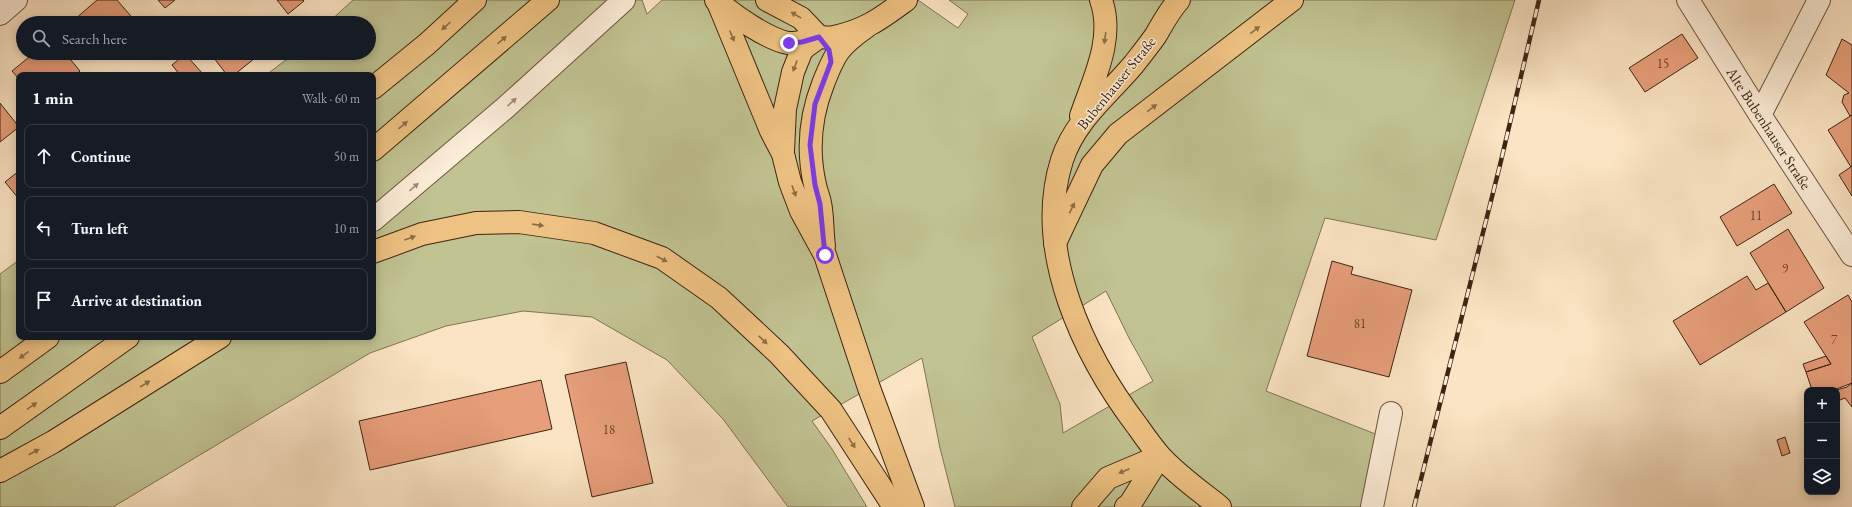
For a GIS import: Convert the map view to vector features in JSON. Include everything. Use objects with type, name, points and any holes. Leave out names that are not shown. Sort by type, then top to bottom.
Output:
[{"type":"main road","points":[[376,86],[427,44],[475,0]]},
{"type":"main road","points":[[376,147],[548,0]]},
{"type":"main road","points":[[716,0],[741,19],[776,39],[789,43],[802,42],[819,37],[831,37],[866,27],[877,22],[906,0]]},
{"type":"main road","points":[[716,0],[771,131],[783,154],[790,182],[801,211],[825,255],[869,388],[913,507]]},
{"type":"main road","points":[[767,0],[801,18],[829,50],[831,62]]},
{"type":"main road","points":[[1075,132],[1099,64],[1104,43],[1106,22],[1101,0]]},
{"type":"main road","points":[[1055,243],[1092,165],[1118,134],[1292,0]]},
{"type":"main road","name":"Bubenhauser Straße","points":[[1173,4],[1155,36],[1133,65],[1089,112],[1075,132],[1062,160],[1055,195],[1055,243],[1072,313],[1096,361],[1118,400],[1160,456],[1220,507]]},
{"type":"main road","points":[[825,255],[820,204],[815,185],[810,145],[815,104],[831,62],[836,54],[851,38],[866,27]]},
{"type":"main road","points":[[783,154],[785,109],[793,72],[801,52],[805,47],[819,37]]},
{"type":"main road","points":[[376,251],[422,234],[476,223],[518,222],[594,233],[662,258],[719,298],[779,354],[831,410],[894,507]]},
{"type":"main road","points":[[0,372],[44,340]]},
{"type":"main road","points":[[0,428],[124,340]]},
{"type":"main road","points":[[0,471],[53,442],[215,340]]},
{"type":"main road","points":[[1083,507],[1108,478],[1160,456]]},
{"type":"main road","points":[[1126,507],[1130,504],[1160,456]]},
{"type":"street","points":[[0,14],[16,0]]},
{"type":"street","points":[[376,217],[505,108],[624,0]]},
{"type":"street","name":"Alte Bubenhauser Straße","points":[[1688,0],[1760,115],[1852,255]]},
{"type":"street","points":[[1760,115],[1819,0]]},
{"type":"street","points":[[1372,507],[1391,413]]},
{"type":"green space","points":[[353,0],[642,0],[647,14],[662,0],[918,0],[958,28],[968,14],[949,0],[1515,0],[1436,240],[1325,218],[1266,391],[1378,435],[1365,507],[955,507],[940,448],[922,358],[812,421],[832,449],[867,507],[788,507],[723,419],[667,360],[592,317],[523,311],[446,326],[370,353],[113,507],[0,507],[0,274],[16,262],[16,340],[376,340],[376,72],[270,72],[286,60],[376,60],[376,16],[336,16]],"holes":[[[1106,291],[1129,338],[1153,381],[1063,433],[1060,404],[1032,337]]]},
{"type":"building","points":[[97,0],[117,0],[131,16],[79,16]]},
{"type":"building","points":[[158,0],[175,0],[165,8]]},
{"type":"building","points":[[277,0],[303,0],[304,1],[288,14]]},
{"type":"building","points":[[1682,34],[1698,58],[1645,92],[1629,68]]},
{"type":"building","points":[[1842,39],[1852,45],[1852,115],[1850,116],[1842,102],[1844,95],[1849,93],[1826,75]]},
{"type":"building","points":[[25,60],[71,60],[80,71],[16,72],[16,76],[12,71]]},
{"type":"building","points":[[178,60],[190,60],[201,72],[178,72],[172,65]]},
{"type":"building","points":[[215,60],[253,60],[238,72],[225,72]]},
{"type":"building","points":[[0,103],[16,123],[16,129],[0,142]]},
{"type":"building","points":[[1852,115],[1852,166],[1851,167],[1828,130]]},
{"type":"building","points":[[1852,166],[1852,196],[1839,175]]},
{"type":"building","points":[[16,173],[16,195],[5,182]]},
{"type":"building","points":[[1774,184],[1792,213],[1737,246],[1720,217]]},
{"type":"building","points":[[1788,229],[1824,288],[1786,312],[1750,253]]},
{"type":"building","points":[[1332,261],[1353,267],[1351,274],[1412,290],[1389,377],[1307,356]]},
{"type":"building","points":[[1747,276],[1756,290],[1768,283],[1786,312],[1700,365],[1673,321]]},
{"type":"building","points":[[1848,295],[1852,302],[1852,383],[1840,388],[1811,387],[1806,372],[1831,364],[1804,322]]},
{"type":"building","points":[[1826,356],[1831,364],[1806,372],[1803,364]]},
{"type":"building","points":[[626,362],[653,483],[592,497],[565,375]]},
{"type":"building","points":[[541,380],[552,429],[370,470],[359,421]]},
{"type":"building","points":[[1852,383],[1852,407],[1845,398],[1840,400],[1840,389],[1847,387]]},
{"type":"building","points":[[1785,437],[1790,453],[1782,456],[1777,440]]},
{"type":"railway","points":[[1414,507],[1500,165],[1539,0]]},
{"type":"route","points":[[789,43],[802,42],[819,37],[829,50],[831,62],[815,104],[810,145],[815,185],[820,204],[825,255]]}]
